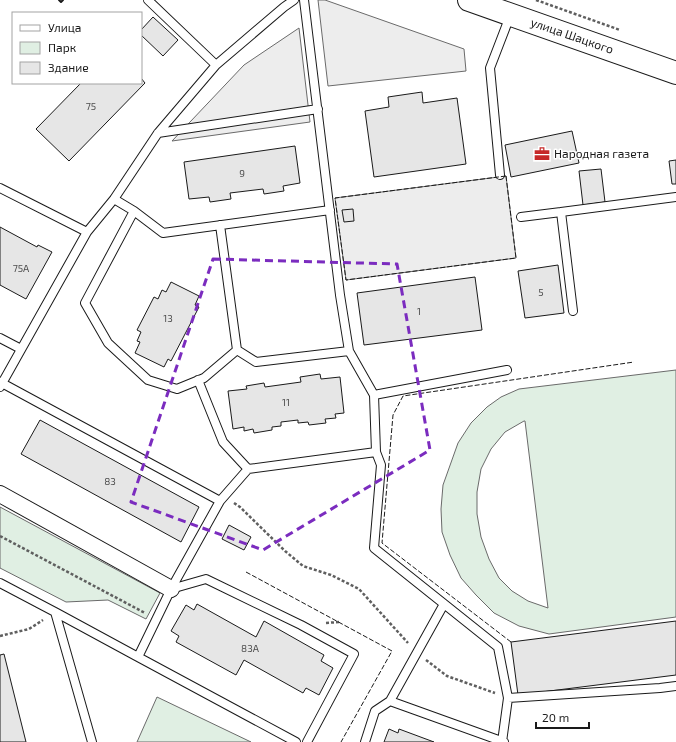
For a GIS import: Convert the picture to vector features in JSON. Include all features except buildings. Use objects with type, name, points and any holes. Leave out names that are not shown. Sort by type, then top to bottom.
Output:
[{"type":"street","name":"улица Шацкого","points":[[469,0],[676,73]]},
{"type":"street","points":[[0,494],[171,589]]},
{"type":"lane","points":[[148,0],[216,65]]},
{"type":"lane","points":[[222,499],[1,384],[87,232],[114,199],[158,133],[216,65],[294,0]]},
{"type":"lane","points":[[304,0],[330,210],[338,244],[340,295],[349,351],[374,395],[376,452],[381,465],[374,548],[498,647],[508,698],[503,742],[390,701]]},
{"type":"lane","points":[[500,175],[490,68],[510,15]]},
{"type":"lane","points":[[158,133],[318,109]]},
{"type":"lane","points":[[0,188],[87,232]]},
{"type":"lane","points":[[521,217],[676,197]]},
{"type":"lane","points":[[114,199],[134,211],[163,233],[330,210]]},
{"type":"lane","points":[[134,211],[85,303],[108,343],[148,380],[177,388],[204,378],[237,350]]},
{"type":"lane","points":[[561,212],[573,311]]},
{"type":"lane","points":[[220,225],[237,350],[256,362],[349,351]]},
{"type":"lane","points":[[0,338],[21,349]]},
{"type":"lane","points":[[374,395],[507,370]]},
{"type":"lane","points":[[198,380],[223,442],[248,469]]},
{"type":"lane","points":[[138,657],[171,589],[222,499],[248,469],[376,452]]},
{"type":"lane","points":[[171,589],[206,580],[301,625],[354,654],[307,742]]},
{"type":"lane","points":[[0,583],[296,742]]},
{"type":"lane","points":[[365,742],[375,711],[390,701],[444,604]]},
{"type":"lane","points":[[55,612],[92,742]]},
{"type":"lane","points":[[508,698],[676,686]]},
{"type":"path","points":[[536,0],[624,32]]},
{"type":"path","points":[[222,499],[240,507],[285,551],[303,566],[331,575],[359,589],[417,652],[448,676],[508,698]]},
{"type":"path","points":[[0,536],[156,619]]},
{"type":"path","points":[[0,636],[29,629],[55,612]]},
{"type":"highlighted area","points":[[213,259],[397,264],[430,450],[263,550],[131,502]]},
{"type":"green space","points":[[676,370],[676,617],[549,634],[519,626],[494,613],[461,578],[450,555],[442,532],[441,509],[443,485],[458,443],[471,423],[487,407],[501,397],[519,389]],"holes":[[[525,421],[548,608],[528,601],[512,591],[499,578],[489,559],[481,537],[477,514],[477,492],[481,469],[491,449],[505,432]]]},
{"type":"green space","points":[[0,507],[160,593],[146,619],[108,600],[66,602],[0,568]]},
{"type":"green space","points":[[157,697],[251,742],[137,742]]},
{"type":"shaded area","points":[[318,0],[325,0],[464,49],[466,71],[328,86]]},
{"type":"shaded area","points":[[299,28],[310,122],[172,141],[244,65]]},
{"type":"shaded area","points":[[506,176],[516,258],[346,280],[335,198]]},
{"type":"fence","points":[[506,176],[516,258],[346,280],[335,198],[506,176]]},
{"type":"fence","points":[[511,642],[382,543],[393,415],[403,396],[634,362]]},
{"type":"fence","points":[[246,572],[392,651],[341,742]]},
{"type":"wall","points":[[59,0],[61,2],[63,0]]},
{"type":"place","name":"Народная газета","points":[[542,154]]}]
